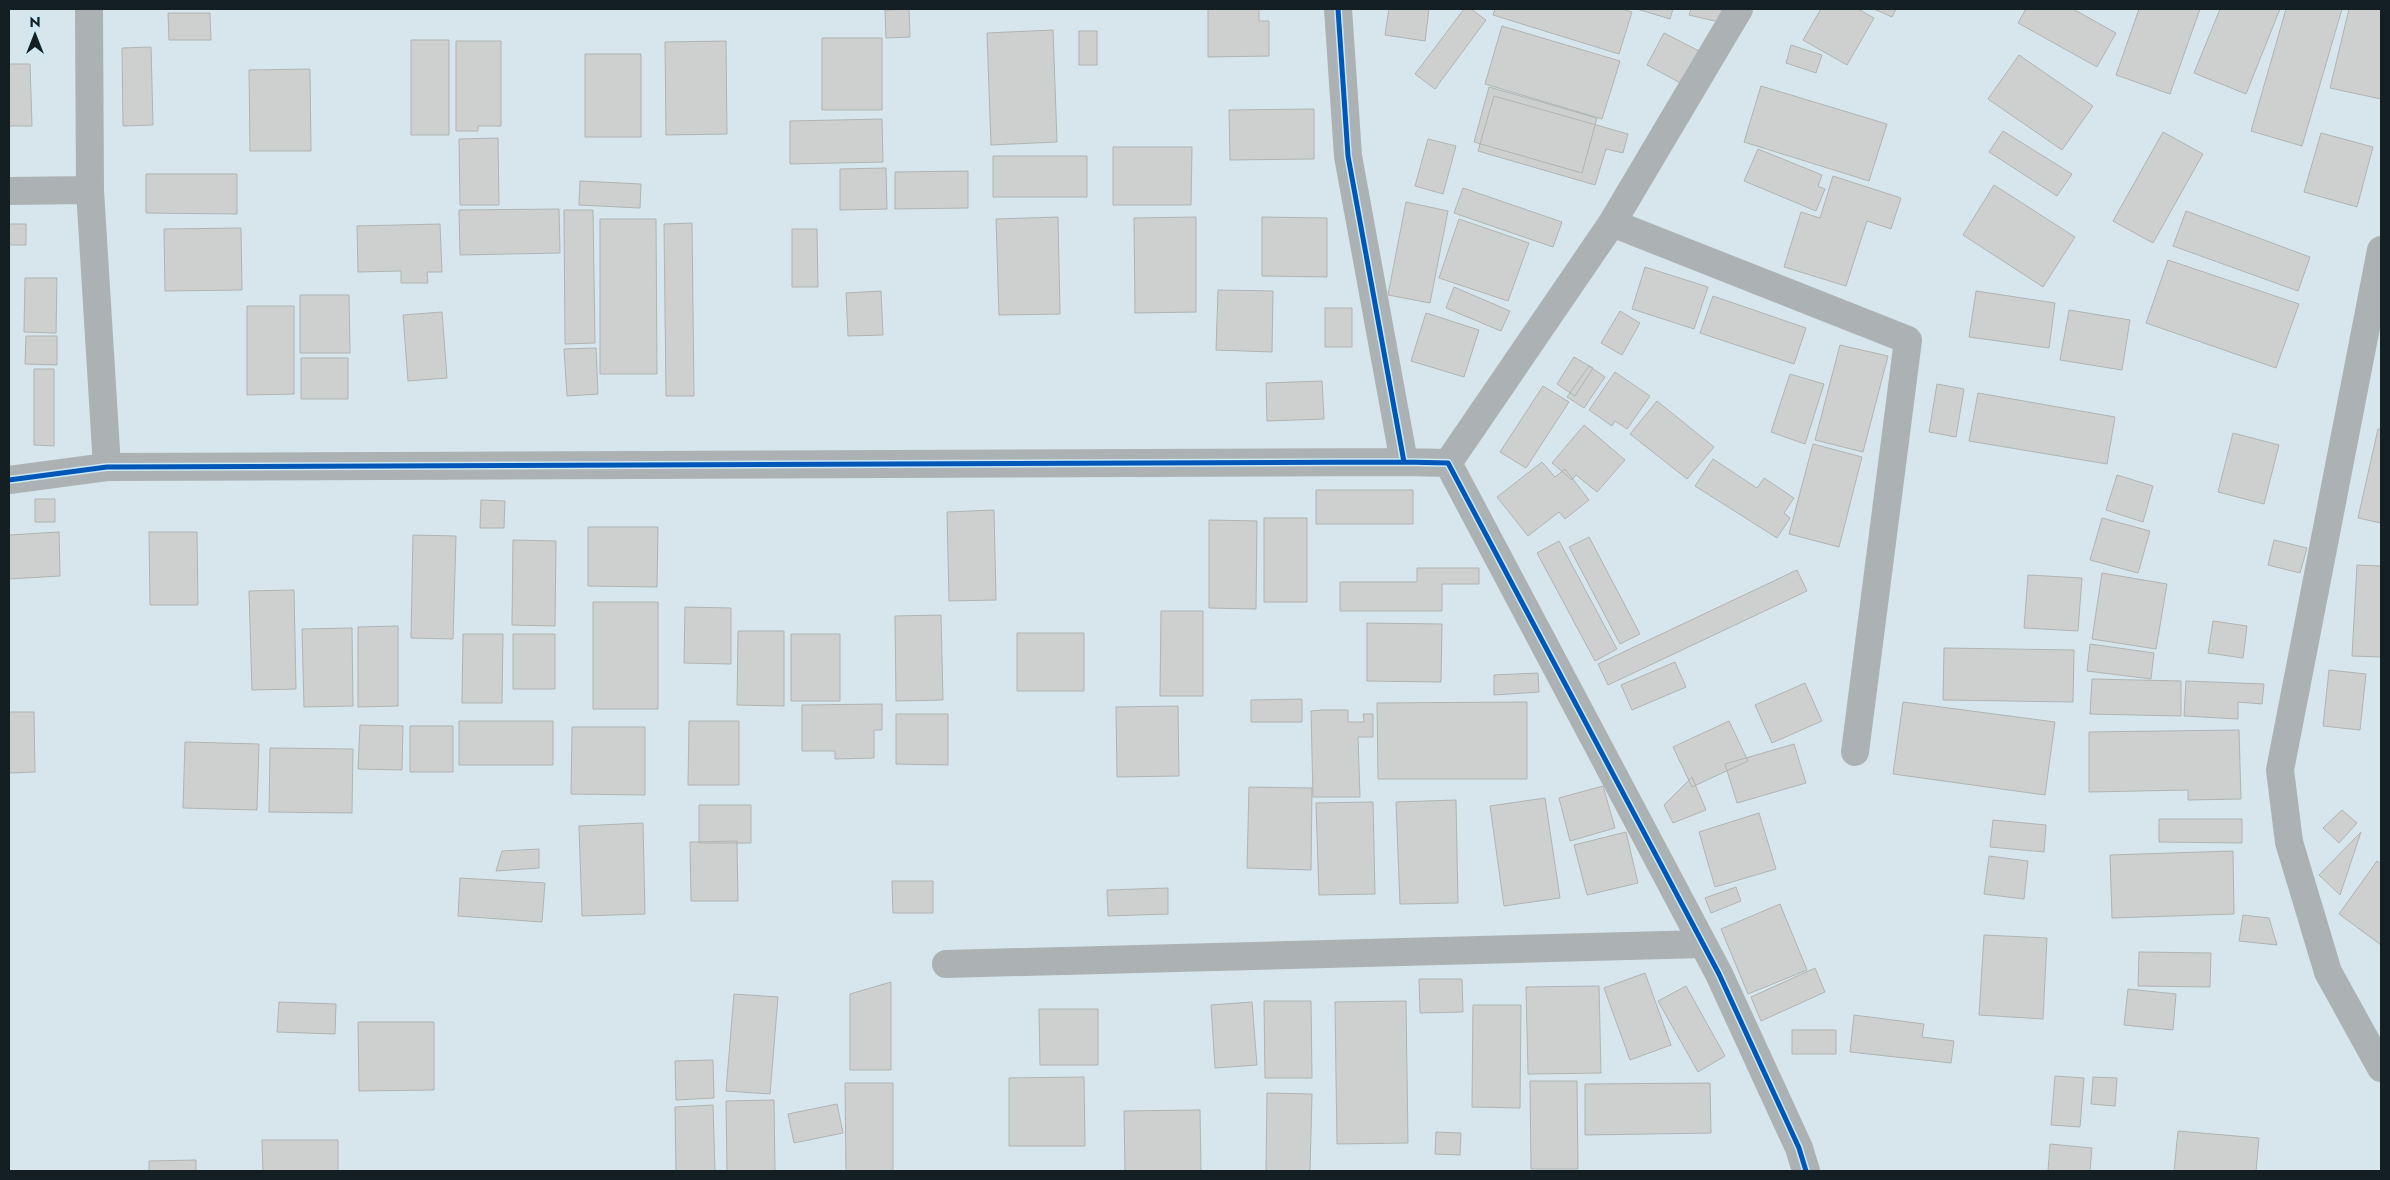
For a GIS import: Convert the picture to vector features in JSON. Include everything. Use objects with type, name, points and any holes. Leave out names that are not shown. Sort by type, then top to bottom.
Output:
[{"type":"street","points":[[89,9],[90,190],[107,467]]},
{"type":"street","points":[[1338,9],[1348,156],[1404,462]]},
{"type":"street","points":[[1448,463],[1612,223],[1739,9]]},
{"type":"street","points":[[9,191],[90,190]]},
{"type":"street","points":[[1612,223],[1908,340],[1855,752]]},
{"type":"street","points":[[2381,250],[2280,770],[2289,842],[2328,972],[2381,1068]]},
{"type":"street","points":[[9,480],[107,467],[1448,463]]},
{"type":"street","points":[[1448,463],[1719,974],[1799,1148],[1806,1171]]},
{"type":"street","points":[[946,964],[1703,944]]},
{"type":"building","points":[[909,9],[910,37],[886,38],[885,10]]},
{"type":"building","points":[[1208,9],[1259,9],[1259,21],[1269,21],[1269,56],[1208,57]]},
{"type":"building","points":[[1389,9],[1429,9],[1425,41],[1385,35]]},
{"type":"building","points":[[1464,9],[1471,9],[1486,20],[1435,89],[1415,74]]},
{"type":"building","points":[[1495,9],[1622,9],[1632,12],[1619,54],[1493,15]]},
{"type":"building","points":[[1637,9],[1673,9],[1670,19]]},
{"type":"building","points":[[1691,9],[1722,9],[1719,22],[1689,15]]},
{"type":"building","points":[[1821,9],[1858,9],[1874,18],[1847,65],[1803,40]]},
{"type":"building","points":[[1874,9],[1896,9],[1892,17]]},
{"type":"building","points":[[2026,9],[2073,9],[2116,33],[2097,67],[2018,23]]},
{"type":"building","points":[[2139,9],[2200,9],[2170,94],[2116,75]]},
{"type":"building","points":[[2220,9],[2280,9],[2246,94],[2194,73]]},
{"type":"building","points":[[2286,9],[2342,9],[2302,146],[2251,131]]},
{"type":"building","points":[[2349,9],[2381,9],[2381,99],[2330,88]]},
{"type":"building","points":[[168,13],[210,13],[211,40],[169,40]]},
{"type":"building","points":[[1502,26],[1620,61],[1602,119],[1485,84]]},
{"type":"building","points":[[1053,30],[1057,142],[991,145],[987,33]]},
{"type":"building","points":[[1079,31],[1097,31],[1097,65],[1079,65]]},
{"type":"building","points":[[1664,33],[1703,53],[1686,86],[1647,65]]},
{"type":"building","points":[[822,38],[882,38],[882,110],[822,110]]},
{"type":"building","points":[[411,40],[449,40],[449,135],[411,135]]},
{"type":"building","points":[[456,41],[501,41],[501,126],[478,126],[478,131],[456,131]]},
{"type":"building","points":[[726,41],[727,134],[666,135],[665,42]]},
{"type":"building","points":[[1791,45],[1822,55],[1816,73],[1786,63]]},
{"type":"building","points":[[151,47],[153,125],[123,126],[122,48]]},
{"type":"building","points":[[585,54],[641,54],[641,137],[585,137]]},
{"type":"building","points":[[2019,55],[2093,106],[2062,150],[1988,99]]},
{"type":"building","points":[[9,64],[30,64],[32,126],[9,126]]},
{"type":"building","points":[[310,69],[311,151],[250,151],[249,70]]},
{"type":"building","points":[[1761,86],[1887,124],[1869,181],[1744,142]]},
{"type":"building","points":[[1489,87],[1597,118],[1582,173],[1474,142]]},
{"type":"building","points":[[1494,96],[1628,134],[1623,153],[1606,149],[1595,185],[1478,151]]},
{"type":"building","points":[[1314,109],[1314,159],[1230,160],[1229,110]]},
{"type":"building","points":[[882,119],[883,162],[790,164],[790,121]]},
{"type":"building","points":[[2003,131],[2072,174],[2057,196],[1989,152]]},
{"type":"building","points":[[2163,132],[2203,154],[2153,243],[2113,221]]},
{"type":"building","points":[[2321,133],[2373,147],[2357,207],[2304,192]]},
{"type":"building","points":[[498,138],[499,205],[460,205],[459,139]]},
{"type":"building","points":[[1428,139],[1456,146],[1443,194],[1415,186]]},
{"type":"building","points":[[1113,147],[1192,147],[1191,205],[1113,205]]},
{"type":"building","points":[[1758,149],[1822,175],[1818,186],[1825,189],[1816,211],[1744,181]]},
{"type":"building","points":[[993,156],[1087,156],[1087,197],[993,197]]},
{"type":"building","points":[[886,168],[887,209],[840,210],[840,169]]},
{"type":"building","points":[[968,171],[968,208],[895,209],[895,172]]},
{"type":"building","points":[[146,174],[237,174],[237,214],[146,213]]},
{"type":"building","points":[[1833,176],[1901,198],[1891,229],[1867,221],[1846,286],[1784,267],[1801,212],[1820,218]]},
{"type":"building","points":[[580,181],[641,184],[640,208],[579,205]]},
{"type":"building","points":[[1994,185],[2075,237],[2043,287],[1963,235]]},
{"type":"building","points":[[1463,188],[1562,222],[1553,247],[1454,213]]},
{"type":"building","points":[[1406,202],[1448,211],[1430,303],[1388,295]]},
{"type":"building","points":[[559,209],[560,253],[460,255],[459,210]]},
{"type":"building","points":[[564,210],[593,210],[595,343],[565,344]]},
{"type":"building","points":[[2186,211],[2310,257],[2298,291],[2173,246]]},
{"type":"building","points":[[1058,217],[1060,314],[999,315],[996,219]]},
{"type":"building","points":[[1196,217],[1196,312],[1135,313],[1134,218]]},
{"type":"building","points":[[1262,217],[1327,218],[1327,277],[1262,276]]},
{"type":"building","points":[[600,219],[656,219],[657,374],[600,374]]},
{"type":"building","points":[[1459,219],[1529,243],[1508,301],[1439,278]]},
{"type":"building","points":[[692,223],[694,396],[666,396],[664,224]]},
{"type":"building","points":[[9,224],[26,224],[26,245],[9,245]]},
{"type":"building","points":[[440,224],[442,272],[427,272],[428,283],[401,283],[401,271],[358,272],[357,226]]},
{"type":"building","points":[[241,228],[242,290],[165,291],[164,229]]},
{"type":"building","points":[[792,229],[817,229],[818,287],[792,287]]},
{"type":"building","points":[[2168,260],[2299,304],[2276,368],[2146,323]]},
{"type":"building","points":[[1645,267],[1708,287],[1694,329],[1632,309]]},
{"type":"building","points":[[25,278],[57,278],[56,333],[24,332]]},
{"type":"building","points":[[1454,287],[1510,311],[1501,331],[1446,308]]},
{"type":"building","points":[[1218,290],[1273,291],[1272,352],[1216,350]]},
{"type":"building","points":[[881,291],[883,335],[848,336],[846,293]]},
{"type":"building","points":[[1976,291],[2055,303],[2049,348],[1969,337]]},
{"type":"building","points":[[300,295],[349,295],[350,353],[300,353]]},
{"type":"building","points":[[1713,296],[1806,328],[1794,364],[1700,333]]},
{"type":"building","points":[[247,306],[294,306],[294,394],[247,395]]},
{"type":"building","points":[[1325,308],[1352,308],[1352,347],[1325,347]]},
{"type":"building","points":[[2069,310],[2130,320],[2122,370],[2060,360]]},
{"type":"building","points":[[1620,311],[1640,323],[1622,355],[1601,343]]},
{"type":"building","points":[[442,312],[447,378],[408,381],[403,315]]},
{"type":"building","points":[[1426,313],[1479,330],[1464,377],[1411,361]]},
{"type":"building","points":[[26,336],[57,336],[57,365],[25,364]]},
{"type":"building","points":[[1840,345],[1888,356],[1863,452],[1815,440]]},
{"type":"building","points":[[596,348],[598,394],[567,396],[564,349]]},
{"type":"building","points":[[1574,357],[1593,368],[1575,396],[1557,384]]},
{"type":"building","points":[[301,358],[348,358],[348,399],[301,399]]},
{"type":"building","points":[[1589,366],[1605,377],[1584,408],[1567,397]]},
{"type":"building","points":[[34,369],[54,369],[54,446],[34,445]]},
{"type":"building","points":[[1615,372],[1650,396],[1627,429],[1615,421],[1612,426],[1589,410]]},
{"type":"building","points":[[1790,374],[1824,384],[1805,444],[1771,432]]},
{"type":"building","points":[[1322,381],[1324,419],[1267,421],[1266,383]]},
{"type":"building","points":[[1937,384],[1964,389],[1956,437],[1929,432]]},
{"type":"building","points":[[1543,386],[1569,402],[1526,468],[1500,452]]},
{"type":"building","points":[[1978,393],[2115,417],[2107,464],[1969,441]]},
{"type":"building","points":[[1657,401],[1714,447],[1687,479],[1630,434]]},
{"type":"building","points":[[1584,425],[1625,460],[1597,492],[1576,475],[1572,480],[1552,463]]},
{"type":"building","points":[[2378,429],[2381,429],[2381,523],[2358,518]]},
{"type":"building","points":[[2233,433],[2279,445],[2264,504],[2218,492]]},
{"type":"building","points":[[1813,444],[1862,457],[1839,547],[1789,534]]},
{"type":"building","points":[[1713,459],[1757,488],[1764,478],[1794,498],[1784,513],[1790,518],[1777,538],[1695,486]]},
{"type":"building","points":[[1542,462],[1555,477],[1565,469],[1589,500],[1565,519],[1559,512],[1528,536],[1497,497]]},
{"type":"building","points":[[2117,475],[2153,486],[2143,522],[2106,510]]},
{"type":"building","points":[[1316,490],[1413,490],[1413,524],[1316,524]]},
{"type":"building","points":[[35,499],[55,499],[55,522],[35,522]]},
{"type":"building","points":[[481,500],[505,501],[504,528],[480,528]]},
{"type":"building","points":[[994,510],[996,600],[949,601],[947,512]]},
{"type":"building","points":[[1264,518],[1307,518],[1307,602],[1264,602]]},
{"type":"building","points":[[2102,518],[2150,531],[2138,573],[2090,560]]},
{"type":"building","points":[[1209,520],[1257,521],[1256,609],[1209,608]]},
{"type":"building","points":[[588,527],[658,527],[657,587],[588,586]]},
{"type":"building","points":[[59,532],[60,576],[9,579],[9,535]]},
{"type":"building","points":[[149,532],[197,532],[198,605],[150,605]]},
{"type":"building","points":[[413,535],[456,536],[453,639],[411,638]]},
{"type":"building","points":[[1589,537],[1640,634],[1620,644],[1569,547]]},
{"type":"building","points":[[513,540],[556,541],[555,626],[512,625]]},
{"type":"building","points":[[2274,540],[2307,548],[2300,573],[2268,565]]},
{"type":"building","points":[[1559,541],[1617,649],[1595,661],[1537,553]]},
{"type":"building","points":[[2357,565],[2381,566],[2381,657],[2352,656]]},
{"type":"building","points":[[1417,568],[1479,568],[1479,584],[1442,584],[1442,611],[1340,611],[1340,582],[1417,582]]},
{"type":"building","points":[[1797,570],[1807,591],[1608,685],[1598,664]]},
{"type":"building","points":[[2102,573],[2167,584],[2156,649],[2092,639]]},
{"type":"building","points":[[2028,575],[2082,578],[2078,631],[2024,628]]},
{"type":"building","points":[[294,590],[296,689],[252,690],[249,591]]},
{"type":"building","points":[[593,602],[658,602],[658,709],[593,709]]},
{"type":"building","points":[[685,607],[731,608],[731,664],[684,663]]},
{"type":"building","points":[[1161,611],[1203,611],[1203,696],[1160,696]]},
{"type":"building","points":[[941,615],[943,700],[896,701],[895,616]]},
{"type":"building","points":[[2213,621],[2247,626],[2243,658],[2208,653]]},
{"type":"building","points":[[1367,623],[1442,624],[1441,682],[1367,681]]},
{"type":"building","points":[[398,626],[398,706],[358,707],[358,627]]},
{"type":"building","points":[[352,628],[353,706],[304,707],[302,629]]},
{"type":"building","points":[[738,631],[784,631],[784,706],[737,705]]},
{"type":"building","points":[[1017,633],[1084,633],[1084,691],[1017,691]]},
{"type":"building","points":[[463,634],[503,634],[502,703],[462,703]]},
{"type":"building","points":[[513,634],[555,634],[555,689],[513,689]]},
{"type":"building","points":[[791,634],[840,634],[840,701],[791,701]]},
{"type":"building","points":[[2090,644],[2154,653],[2151,679],[2087,671]]},
{"type":"building","points":[[1944,648],[2074,650],[2073,702],[1943,700]]},
{"type":"building","points":[[1675,662],[1686,687],[1632,710],[1621,685]]},
{"type":"building","points":[[2329,670],[2366,674],[2360,730],[2323,726]]},
{"type":"building","points":[[1538,673],[1539,692],[1494,695],[1494,675]]},
{"type":"building","points":[[2092,679],[2181,681],[2181,716],[2090,714]]},
{"type":"building","points":[[2186,681],[2264,684],[2262,704],[2238,702],[2238,719],[2184,716]]},
{"type":"building","points":[[1805,683],[1822,721],[1772,743],[1755,705]]},
{"type":"building","points":[[1302,699],[1302,722],[1251,722],[1251,700]]},
{"type":"building","points":[[1527,702],[1527,779],[1378,779],[1377,703]]},
{"type":"building","points":[[1903,702],[2055,722],[2045,795],[1893,774]]},
{"type":"building","points":[[882,704],[882,730],[874,730],[874,758],[835,759],[835,751],[802,751],[802,705]]},
{"type":"building","points":[[1178,706],[1179,776],[1117,777],[1116,707]]},
{"type":"building","points":[[1348,710],[1348,722],[1364,722],[1363,714],[1373,714],[1373,737],[1358,737],[1360,797],[1313,797],[1311,711]]},
{"type":"building","points":[[9,712],[34,712],[35,772],[9,773]]},
{"type":"building","points":[[896,714],[948,714],[948,765],[896,764]]},
{"type":"building","points":[[459,721],[553,721],[553,765],[459,765]]},
{"type":"building","points":[[689,721],[739,721],[739,785],[688,785]]},
{"type":"building","points":[[1729,721],[1748,761],[1692,787],[1673,747]]},
{"type":"building","points":[[360,725],[403,726],[402,770],[358,769]]},
{"type":"building","points":[[410,726],[453,726],[453,772],[410,772]]},
{"type":"building","points":[[572,727],[645,727],[645,795],[571,794]]},
{"type":"building","points":[[2239,730],[2241,799],[2188,800],[2188,790],[2089,792],[2089,732]]},
{"type":"building","points":[[185,742],[259,744],[257,810],[183,808]]},
{"type":"building","points":[[1794,744],[1806,783],[1737,803],[1725,764]]},
{"type":"building","points":[[270,748],[353,749],[352,813],[269,812]]},
{"type":"building","points":[[1692,777],[1706,810],[1673,823],[1664,805]]},
{"type":"building","points":[[1603,786],[1615,828],[1570,841],[1559,798]]},
{"type":"building","points":[[1249,787],[1312,788],[1311,870],[1247,868]]},
{"type":"building","points":[[1545,798],[1560,898],[1504,906],[1490,806]]},
{"type":"building","points":[[1456,800],[1458,903],[1400,904],[1396,802]]},
{"type":"building","points":[[1373,802],[1375,894],[1319,895],[1316,803]]},
{"type":"building","points":[[699,805],[751,805],[751,843],[699,843]]},
{"type":"building","points":[[2342,810],[2357,823],[2339,843],[2323,828]]},
{"type":"building","points":[[1759,813],[1776,869],[1715,887],[1699,832]]},
{"type":"building","points":[[2159,819],[2242,819],[2242,843],[2159,842]]},
{"type":"building","points":[[1993,820],[2046,825],[2044,852],[1990,847]]},
{"type":"building","points":[[643,823],[645,914],[582,916],[579,826]]},
{"type":"building","points":[[1626,832],[1638,883],[1587,895],[1574,845]]},
{"type":"building","points":[[2361,832],[2340,895],[2319,875]]},
{"type":"building","points":[[737,841],[738,901],[691,901],[690,842]]},
{"type":"building","points":[[539,849],[539,868],[496,871],[502,851]]},
{"type":"building","points":[[2233,851],[2234,914],[2112,918],[2110,855]]},
{"type":"building","points":[[1989,856],[2028,861],[2024,899],[1984,894]]},
{"type":"building","points":[[2377,861],[2381,864],[2381,945],[2339,914]]},
{"type":"building","points":[[460,878],[545,883],[542,922],[458,916]]},
{"type":"building","points":[[892,881],[933,881],[933,913],[893,913]]},
{"type":"building","points":[[1736,887],[1741,901],[1711,913],[1705,898]]},
{"type":"building","points":[[1168,888],[1168,914],[1108,916],[1107,890]]},
{"type":"building","points":[[1780,904],[1807,970],[1748,994],[1721,929]]},
{"type":"building","points":[[2243,915],[2269,918],[2277,945],[2239,941]]},
{"type":"building","points":[[1984,935],[2047,938],[2043,1019],[1979,1015]]},
{"type":"building","points":[[2139,952],[2211,953],[2210,987],[2138,986]]},
{"type":"building","points":[[1815,968],[1825,992],[1761,1021],[1751,997]]},
{"type":"building","points":[[1645,973],[1671,1045],[1630,1060],[1604,988]]},
{"type":"building","points":[[1419,979],[1462,979],[1463,1012],[1420,1013]]},
{"type":"building","points":[[891,982],[891,1070],[850,1070],[850,994]]},
{"type":"building","points":[[1599,986],[1601,1073],[1528,1074],[1526,987]]},
{"type":"building","points":[[1686,986],[1725,1056],[1698,1072],[1658,1001]]},
{"type":"building","points":[[2128,989],[2176,994],[2173,1030],[2124,1025]]},
{"type":"building","points":[[734,994],[778,997],[770,1094],[726,1091]]},
{"type":"building","points":[[1264,1001],[1311,1001],[1312,1078],[1265,1078]]},
{"type":"building","points":[[1406,1001],[1408,1143],[1337,1144],[1335,1002]]},
{"type":"building","points":[[279,1002],[336,1004],[335,1034],[277,1032]]},
{"type":"building","points":[[1252,1002],[1257,1065],[1215,1068],[1211,1005]]},
{"type":"building","points":[[1473,1005],[1521,1005],[1520,1108],[1472,1107]]},
{"type":"building","points":[[1039,1009],[1098,1009],[1098,1065],[1040,1065]]},
{"type":"building","points":[[1854,1015],[1924,1024],[1922,1037],[1954,1041],[1951,1063],[1850,1052]]},
{"type":"building","points":[[358,1022],[434,1022],[434,1090],[359,1091]]},
{"type":"building","points":[[1792,1030],[1836,1030],[1836,1054],[1792,1054]]},
{"type":"building","points":[[713,1060],[714,1098],[676,1100],[675,1061]]},
{"type":"building","points":[[2055,1076],[2084,1078],[2080,1127],[2051,1125]]},
{"type":"building","points":[[1084,1077],[1085,1146],[1009,1146],[1009,1078]]},
{"type":"building","points":[[2093,1077],[2117,1078],[2115,1106],[2091,1104]]},
{"type":"building","points":[[1530,1081],[1577,1081],[1578,1169],[1531,1169]]},
{"type":"building","points":[[845,1083],[893,1083],[893,1171],[846,1171]]},
{"type":"building","points":[[1710,1083],[1711,1133],[1585,1135],[1585,1084]]},
{"type":"building","points":[[1267,1093],[1312,1094],[1310,1171],[1266,1171]]},
{"type":"building","points":[[774,1100],[775,1171],[727,1171],[726,1101]]},
{"type":"building","points":[[837,1104],[843,1133],[794,1143],[788,1114]]},
{"type":"building","points":[[713,1105],[715,1171],[676,1171],[675,1107]]},
{"type":"building","points":[[1200,1110],[1201,1171],[1125,1171],[1124,1111]]},
{"type":"building","points":[[2178,1131],[2259,1138],[2256,1171],[2174,1171]]},
{"type":"building","points":[[1436,1132],[1461,1133],[1460,1155],[1435,1154]]},
{"type":"building","points":[[262,1140],[338,1140],[338,1171],[263,1171]]},
{"type":"building","points":[[2050,1144],[2092,1148],[2090,1171],[2048,1171]]},
{"type":"building","points":[[196,1160],[196,1171],[149,1171],[149,1161]]},
{"type":"cycle path","points":[[1338,9],[1348,156],[1404,462],[1448,463],[1719,974],[1799,1148],[1806,1171]]},
{"type":"cycle path","points":[[9,480],[107,467],[1404,462]]}]
